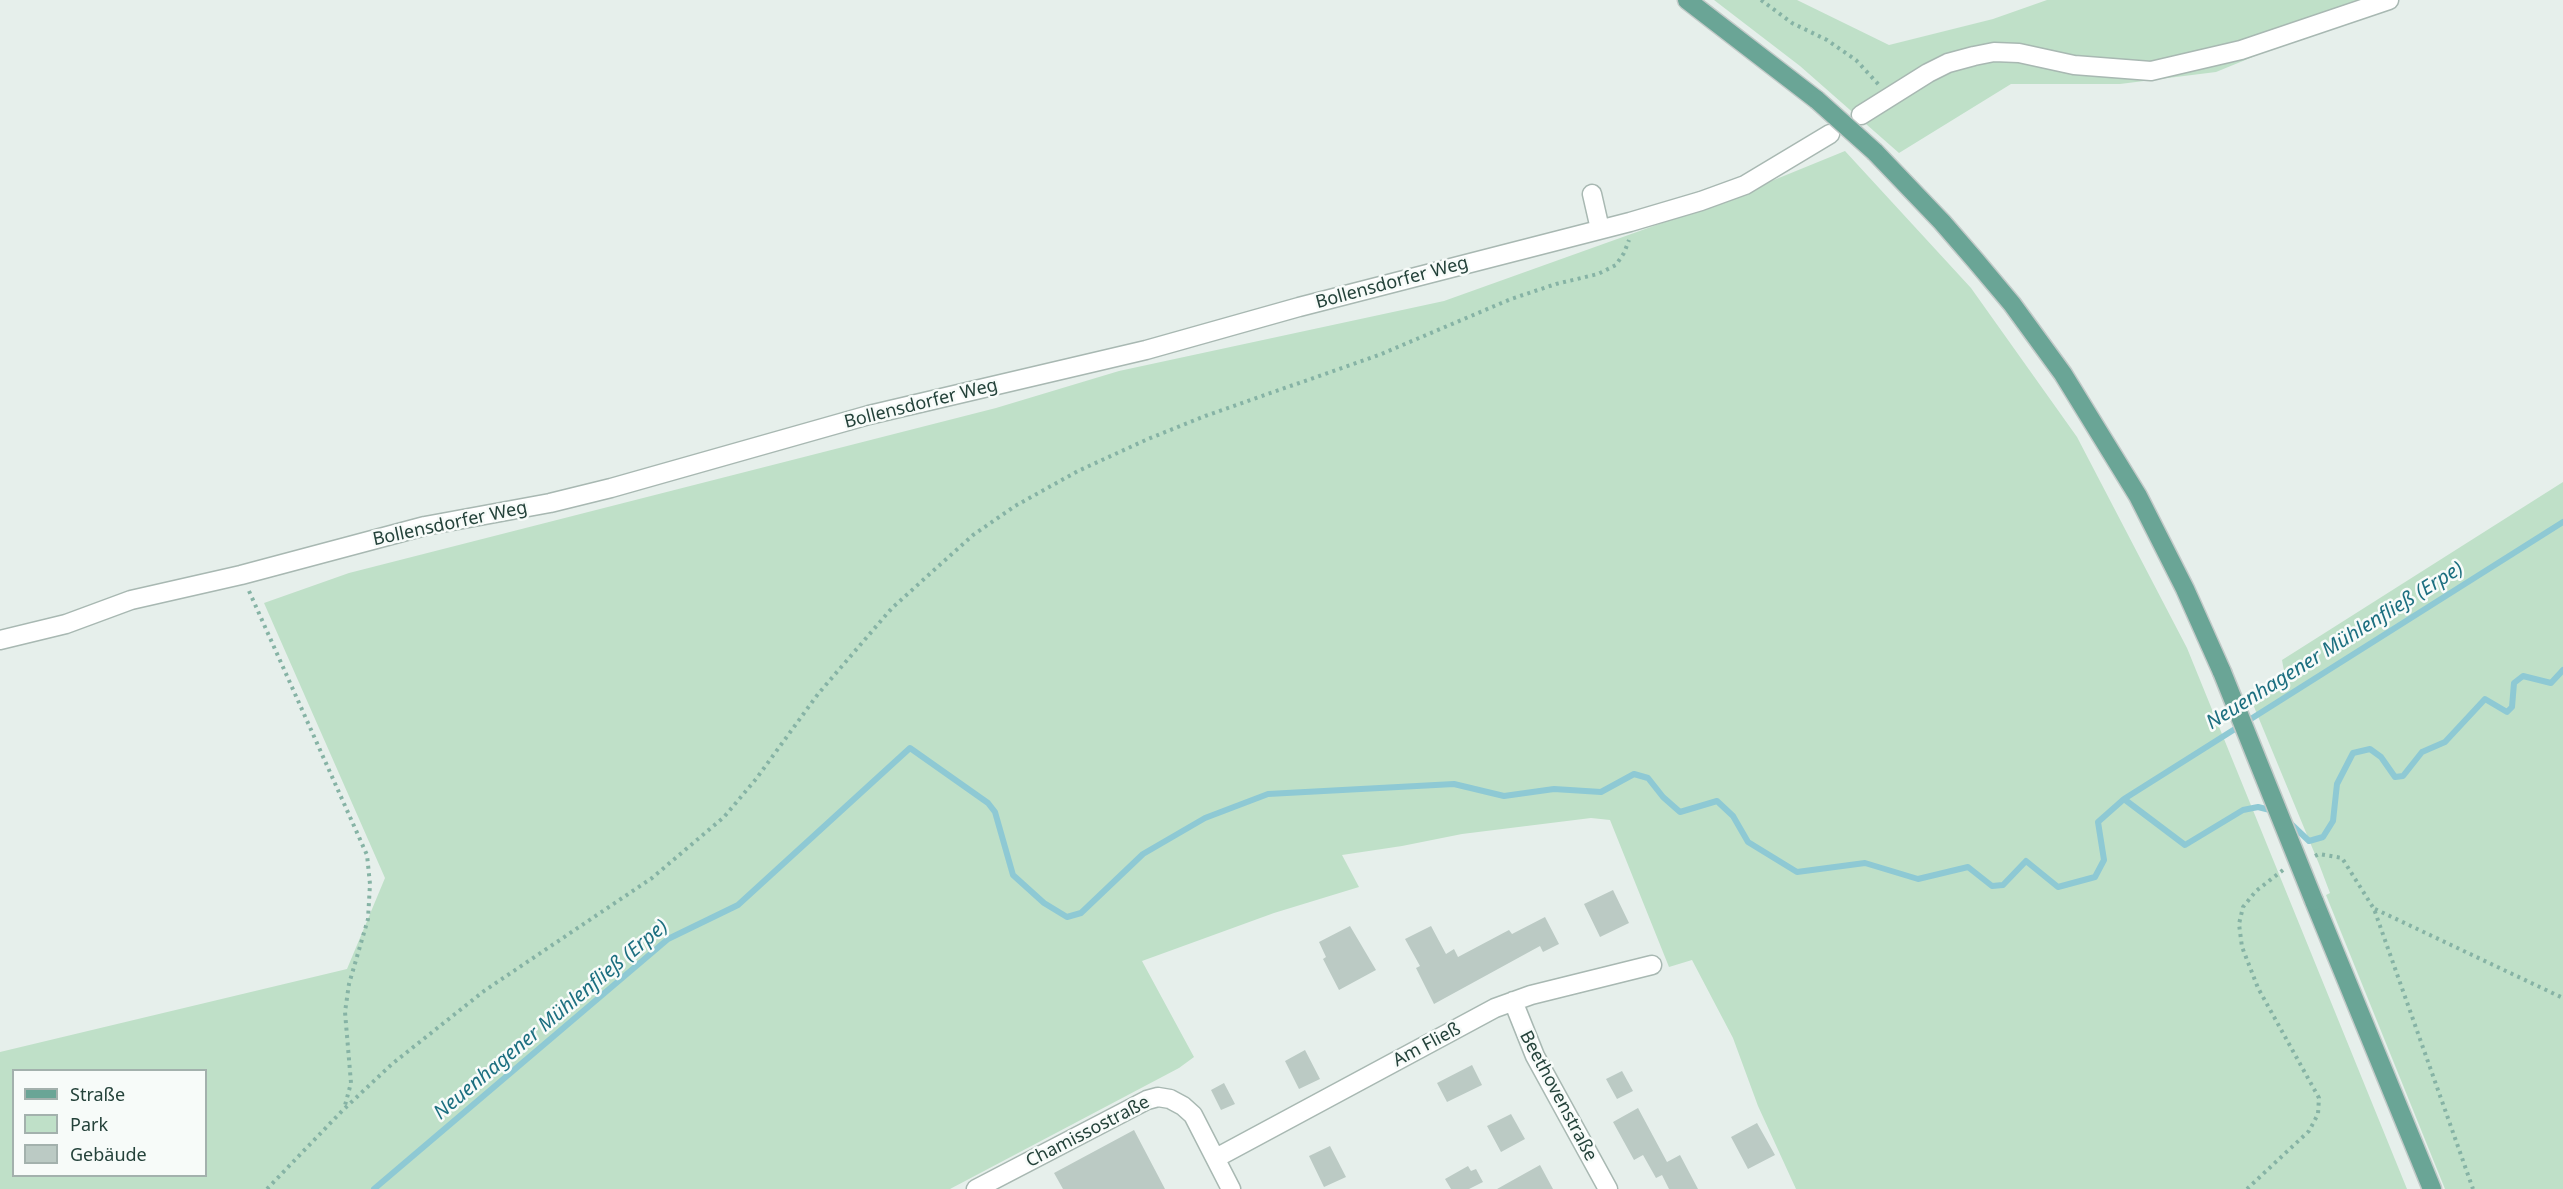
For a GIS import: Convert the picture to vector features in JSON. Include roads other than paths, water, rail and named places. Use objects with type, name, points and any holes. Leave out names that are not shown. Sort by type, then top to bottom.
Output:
[{"type":"main road","points":[[1687,0],[1817,100],[1875,152],[1975,260],[2012,304],[2063,374],[2138,496],[2186,589],[2222,672],[2432,1189]]},
{"type":"street","points":[[1861,115],[1948,63],[1974,56],[1994,52],[2019,53],[2074,64],[2151,70],[2241,50],[2389,0]]},
{"type":"street","name":"Bollensdorfer Weg","points":[[0,640],[66,624],[131,600],[241,575],[425,526],[550,503],[611,488],[870,415],[1157,347],[1299,307],[1630,222],[1745,185],[1830,134]]},
{"type":"street","points":[[1592,194],[1600,229]]},
{"type":"street","name":"Am Fließ","points":[[1215,1158],[1513,1000],[1652,965]]},
{"type":"street","name":"Beethovenstraße","points":[[1513,1000],[1535,1056],[1608,1189]]},
{"type":"street","name":"Chamissostraße","points":[[976,1189],[1147,1100],[1158,1097],[1170,1099],[1193,1115],[1215,1158]]},
{"type":"street","points":[[1215,1158],[1231,1189]]},
{"type":"waterway","name":"Neuenhagener Mühlenfließ (Erpe)","points":[[2124,799],[2563,522]]},
{"type":"waterway","name":"Neuenhagener Mühlenfließ (Erpe)","points":[[2289,822],[2309,841],[2323,837],[2333,821],[2337,784],[2353,753],[2370,749],[2381,757],[2395,777],[2403,776],[2422,752],[2445,742],[2485,699],[2507,712],[2512,707],[2514,683],[2523,676],[2551,683],[2563,670]]},
{"type":"waterway","name":"Neuenhagener Mühlenfließ (Erpe)","points":[[374,1189],[668,939],[738,905],[910,748],[988,803],[995,812],[1013,875],[1044,903],[1067,917],[1081,913],[1143,854],[1205,818],[1268,794],[1454,784],[1504,796],[1554,789],[1601,792],[1634,774],[1648,778],[1663,797],[1680,812],[1717,801],[1733,816],[1748,842],[1797,872],[1865,863],[1918,879],[1968,867],[1992,886],[2003,885],[2026,861],[2058,887],[2095,877],[2104,860],[2098,822],[2124,799],[2185,845],[2243,810],[2258,807],[2274,811]]}]
